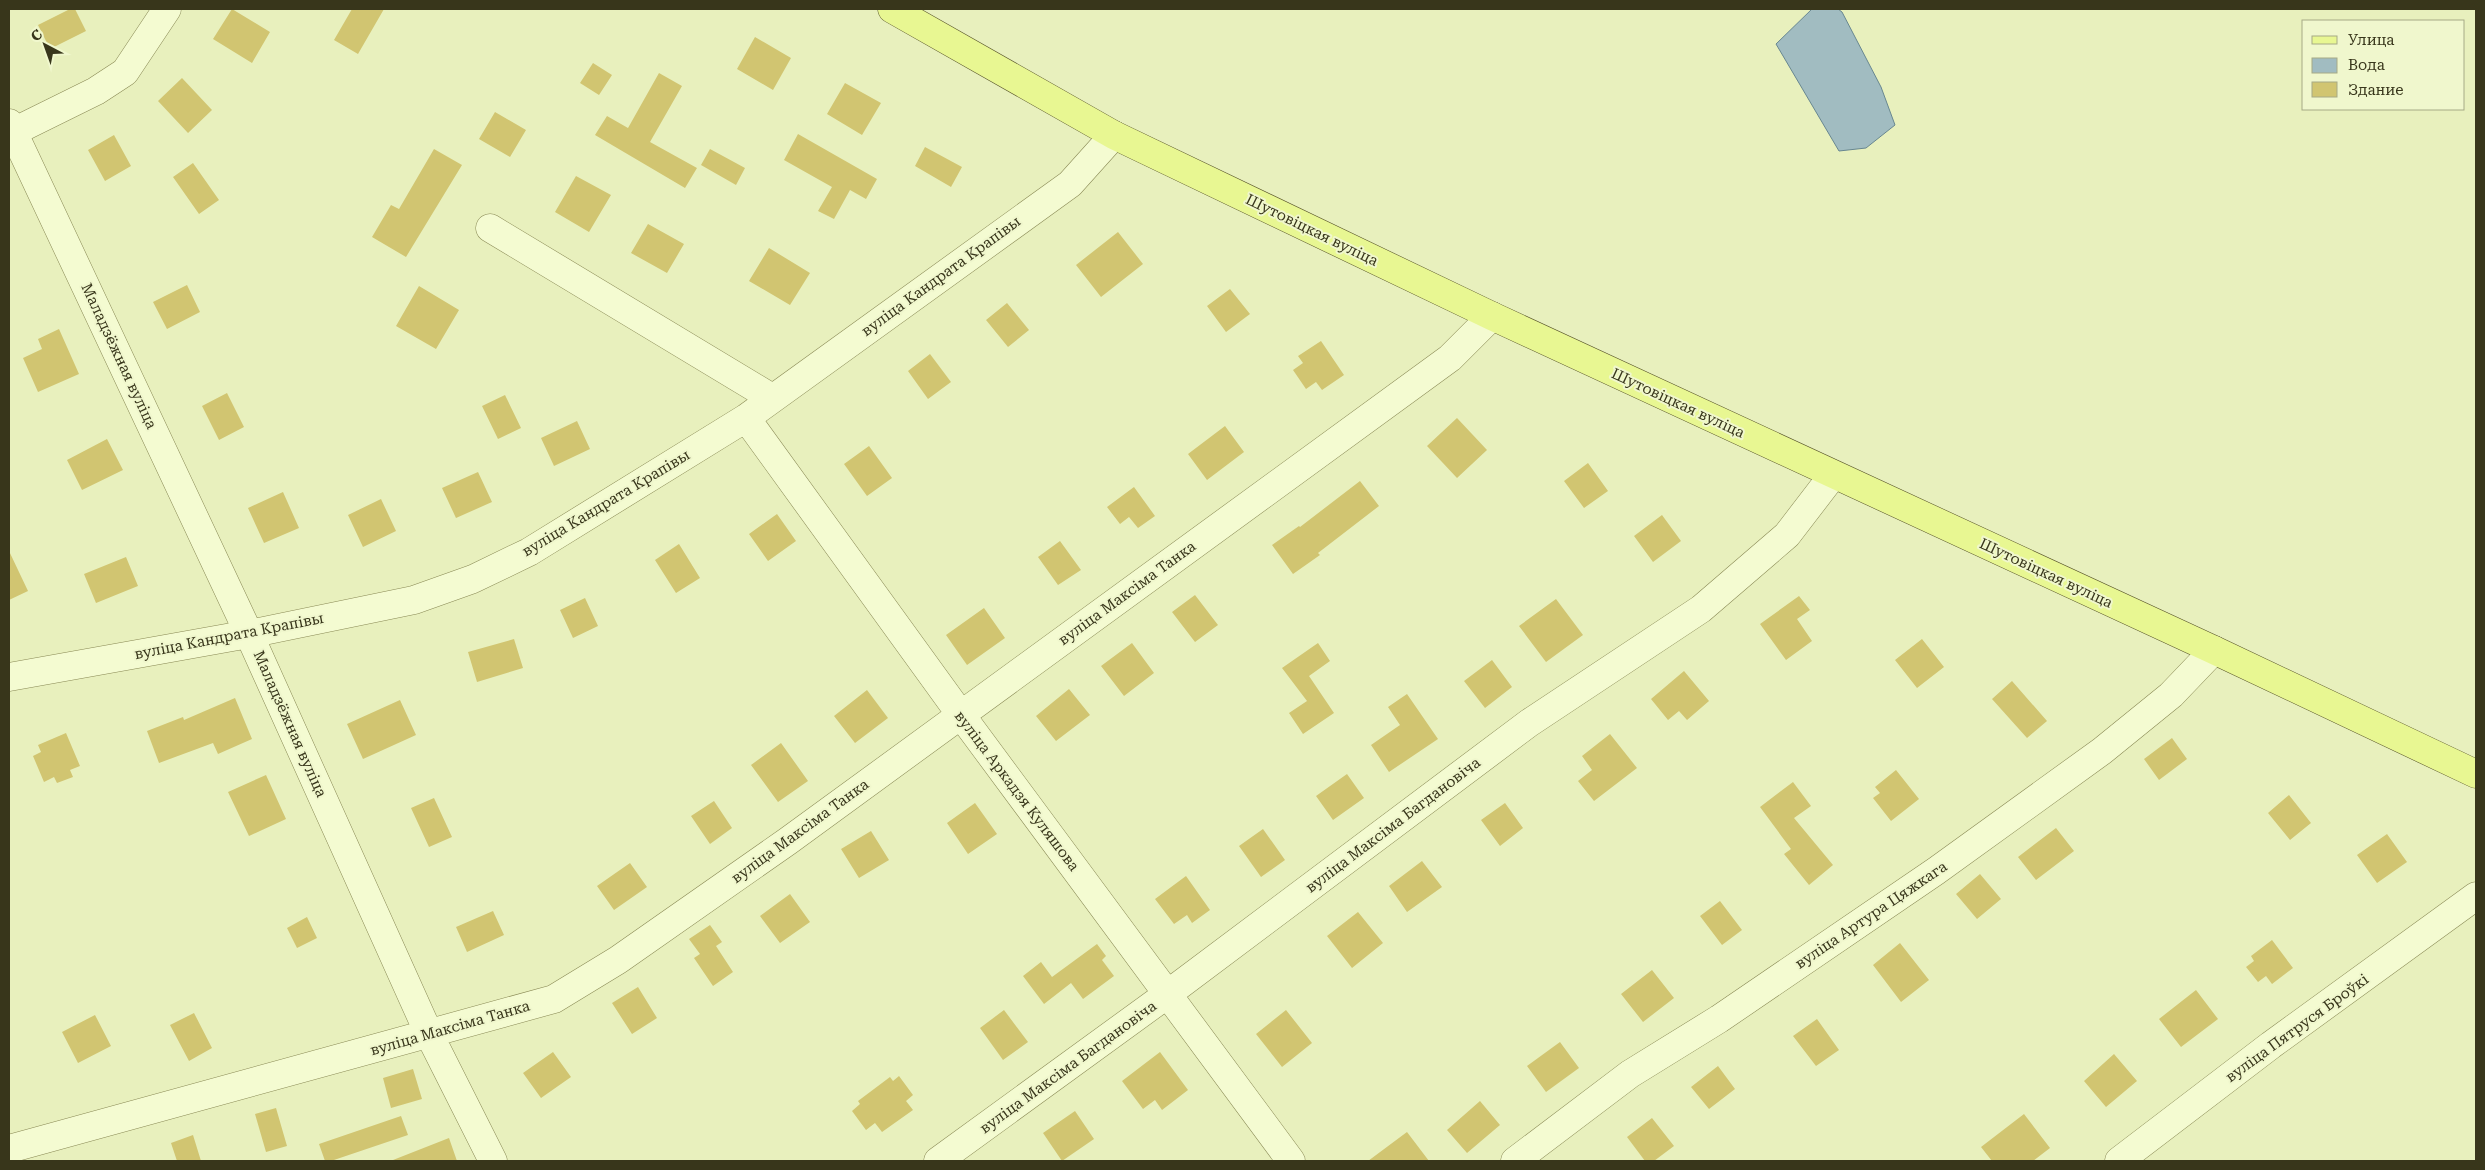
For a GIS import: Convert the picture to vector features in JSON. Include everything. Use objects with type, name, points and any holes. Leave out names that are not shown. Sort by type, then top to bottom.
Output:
[{"type":"main road","name":"Шутовіцкая вуліца","points":[[892,9],[1114,135],[1492,316],[2214,650],[2476,774]]},
{"type":"street","points":[[10,130],[96,91],[125,72],[167,9]]},
{"type":"street","name":"Маладзёжная вуліца","points":[[10,130],[250,634],[428,1034],[493,1161]]},
{"type":"street","name":"вуліца Кандрата Крапівы","points":[[9,677],[250,634],[414,600],[473,579],[529,552],[746,418],[1070,184],[1114,135]]},
{"type":"street","points":[[490,228],[772,398]]},
{"type":"street","name":"вуліца Максіма Танка","points":[[9,1149],[554,999],[618,960],[961,715],[1450,358],[1492,316]]},
{"type":"street","name":"вуліца Аркадзя Куляшова","points":[[746,418],[961,715],[1291,1161]]},
{"type":"street","name":"вуліца Максіма Багдановіча","points":[[938,1161],[1168,994],[1529,723],[1701,609],[1787,536],[1833,475]]},
{"type":"street","name":"вуліца Артура Цяжкага","points":[[1515,1161],[1630,1074],[1719,1019],[1920,882],[2102,751],[2171,695],[2214,650]]},
{"type":"street","name":"вуліца Пятруся Броўкі","points":[[2119,1161],[2271,1046],[2476,896]]},
{"type":"water","points":[[1812,9],[1838,9],[1842,12],[1881,87],[1895,125],[1866,148],[1839,151],[1776,44]]},
{"type":"building","points":[[70,9],[75,9],[86,31],[50,49],[38,25]]},
{"type":"building","points":[[232,9],[270,32],[252,63],[213,39]]},
{"type":"building","points":[[352,9],[384,9],[358,54],[334,40]]},
{"type":"building","points":[[755,37],[791,58],[773,90],[737,69]]},
{"type":"building","points":[[593,63],[612,75],[599,95],[580,83]]},
{"type":"building","points":[[659,73],[682,86],[650,142],[697,168],[685,188],[595,135],[607,116],[628,128]]},
{"type":"building","points":[[182,78],[212,110],[188,133],[158,101]]},
{"type":"building","points":[[845,83],[881,103],[862,135],[827,114]]},
{"type":"building","points":[[495,112],[526,130],[510,157],[479,139]]},
{"type":"building","points":[[798,134],[877,179],[866,199],[850,190],[834,219],[818,211],[832,187],[784,160]]},
{"type":"building","points":[[114,135],[131,166],[105,181],[88,150]]},
{"type":"building","points":[[925,147],[962,167],[951,187],[915,166]]},
{"type":"building","points":[[434,149],[462,165],[406,257],[372,237],[391,205],[399,209]]},
{"type":"building","points":[[710,149],[745,168],[736,185],[701,165]]},
{"type":"building","points":[[193,163],[219,200],[199,214],[173,177]]},
{"type":"building","points":[[576,176],[611,195],[589,232],[555,212]]},
{"type":"building","points":[[648,224],[684,244],[667,273],[631,253]]},
{"type":"building","points":[[1118,232],[1143,264],[1101,297],[1076,265]]},
{"type":"building","points":[[769,248],[810,273],[790,305],[749,281]]},
{"type":"building","points":[[187,285],[200,312],[167,329],[153,302]]},
{"type":"building","points":[[419,286],[459,310],[436,349],[396,326]]},
{"type":"building","points":[[1230,289],[1250,314],[1226,332],[1207,306]]},
{"type":"building","points":[[1007,303],[1029,330],[1008,347],[986,320]]},
{"type":"building","points":[[59,329],[79,374],[38,392],[23,358],[42,349],[38,339]]},
{"type":"building","points":[[1321,341],[1344,375],[1322,390],[1316,382],[1306,389],[1293,370],[1303,363],[1298,356]]},
{"type":"building","points":[[930,354],[951,382],[928,399],[908,371]]},
{"type":"building","points":[[227,393],[244,427],[219,440],[202,406]]},
{"type":"building","points":[[505,395],[521,428],[498,439],[482,406]]},
{"type":"building","points":[[1457,418],[1487,450],[1457,478],[1427,446]]},
{"type":"building","points":[[577,421],[590,449],[554,466],[541,438]]},
{"type":"building","points":[[1225,426],[1244,452],[1207,480],[1188,454]]},
{"type":"building","points":[[107,439],[123,470],[82,490],[67,460]]},
{"type":"building","points":[[869,446],[892,478],[867,496],[844,464]]},
{"type":"building","points":[[1588,463],[1608,491],[1584,508],[1564,481]]},
{"type":"building","points":[[478,472],[492,502],[456,518],[442,488]]},
{"type":"building","points":[[1360,481],[1379,506],[1318,553],[1320,555],[1293,574],[1272,545],[1300,527]]},
{"type":"building","points":[[1134,487],[1155,516],[1138,528],[1129,517],[1120,524],[1107,507]]},
{"type":"building","points":[[283,492],[299,528],[264,543],[248,508]]},
{"type":"building","points":[[381,499],[396,531],[363,547],[348,515]]},
{"type":"building","points":[[777,514],[796,541],[768,561],[749,534]]},
{"type":"building","points":[[1662,515],[1681,541],[1653,562],[1634,536]]},
{"type":"building","points":[[1060,541],[1081,570],[1058,585],[1038,557]]},
{"type":"building","points":[[679,544],[700,578],[676,593],[655,560]]},
{"type":"building","points":[[9,551],[28,591],[9,600]]},
{"type":"building","points":[[126,557],[138,586],[96,603],[84,574]]},
{"type":"building","points":[[1195,595],[1218,625],[1195,642],[1172,612]]},
{"type":"building","points":[[1799,596],[1810,610],[1797,619],[1812,641],[1786,660],[1760,624]]},
{"type":"building","points":[[585,598],[598,626],[573,638],[560,610]]},
{"type":"building","points":[[1556,599],[1583,635],[1546,662],[1519,626]]},
{"type":"building","points":[[984,608],[1005,638],[967,665],[946,635]]},
{"type":"building","points":[[514,639],[523,668],[477,682],[468,652]]},
{"type":"building","points":[[1922,639],[1944,667],[1917,688],[1895,660]]},
{"type":"building","points":[[1132,643],[1154,673],[1124,696],[1101,666]]},
{"type":"building","points":[[1318,643],[1330,661],[1309,676],[1334,713],[1303,734],[1289,713],[1307,701],[1282,668]]},
{"type":"building","points":[[1492,660],[1512,687],[1485,708],[1464,681]]},
{"type":"building","points":[[1684,671],[1709,701],[1687,720],[1679,711],[1668,720],[1651,699]]},
{"type":"building","points":[[2012,681],[2047,721],[2027,738],[1992,699]]},
{"type":"building","points":[[1069,689],[1090,715],[1056,741],[1036,716]]},
{"type":"building","points":[[867,690],[888,718],[855,743],[834,716]]},
{"type":"building","points":[[1407,694],[1438,739],[1389,772],[1371,745],[1400,725],[1388,707]]},
{"type":"building","points":[[235,698],[252,739],[218,754],[213,743],[159,763],[147,731],[183,717],[184,720]]},
{"type":"building","points":[[400,700],[416,735],[363,759],[347,724]]},
{"type":"building","points":[[66,733],[80,766],[70,770],[73,777],[57,783],[54,777],[44,782],[33,756],[41,752],[38,745]]},
{"type":"building","points":[[1610,734],[1637,768],[1594,801],[1578,781],[1592,770],[1582,756]]},
{"type":"building","points":[[2172,738],[2187,759],[2159,780],[2144,759]]},
{"type":"building","points":[[781,743],[808,781],[778,802],[751,765]]},
{"type":"building","points":[[1896,770],[1919,799],[1891,821],[1873,798],[1880,793],[1875,787]]},
{"type":"building","points":[[1347,774],[1364,798],[1333,820],[1316,796]]},
{"type":"building","points":[[266,775],[286,819],[249,836],[228,792]]},
{"type":"building","points":[[1793,782],[1811,806],[1794,818],[1833,865],[1809,885],[1784,854],[1791,849],[1760,807]]},
{"type":"building","points":[[2289,795],[2311,823],[2290,840],[2268,813]]},
{"type":"building","points":[[434,798],[452,837],[429,847],[411,808]]},
{"type":"building","points":[[714,801],[732,828],[710,844],[691,816]]},
{"type":"building","points":[[975,803],[997,834],[968,854],[947,823]]},
{"type":"building","points":[[1505,803],[1523,828],[1500,846],[1481,820]]},
{"type":"building","points":[[2056,828],[2074,851],[2036,880],[2018,857]]},
{"type":"building","points":[[1263,829],[1285,860],[1261,877],[1239,846]]},
{"type":"building","points":[[871,831],[889,860],[859,878],[841,849]]},
{"type":"building","points":[[2387,834],[2407,862],[2377,883],[2357,855]]},
{"type":"building","points":[[1422,861],[1442,887],[1407,912],[1389,886]]},
{"type":"building","points":[[630,863],[647,887],[614,910],[597,886]]},
{"type":"building","points":[[1980,874],[2001,899],[1977,919],[1956,894]]},
{"type":"building","points":[[1186,876],[1210,910],[1192,923],[1187,915],[1174,924],[1155,899]]},
{"type":"building","points":[[790,894],[810,922],[780,943],[760,916]]},
{"type":"building","points":[[1720,901],[1742,930],[1722,945],[1700,916]]},
{"type":"building","points":[[493,911],[504,935],[467,952],[456,927]]},
{"type":"building","points":[[1358,912],[1383,943],[1352,968],[1327,936]]},
{"type":"building","points":[[307,917],[317,938],[297,948],[287,928]]},
{"type":"building","points":[[710,925],[722,942],[716,946],[733,972],[713,986],[694,958],[700,954],[689,939]]},
{"type":"building","points":[[2272,940],[2293,968],[2272,984],[2266,976],[2258,982],[2246,967],[2254,961],[2251,956]]},
{"type":"building","points":[[1900,943],[1929,980],[1901,1002],[1873,965]]},
{"type":"building","points":[[1097,944],[1106,956],[1102,960],[1114,976],[1083,999],[1071,983],[1044,1004],[1023,976],[1041,962],[1052,977]]},
{"type":"building","points":[[1652,970],[1674,998],[1643,1022],[1621,994]]},
{"type":"building","points":[[638,987],[657,1018],[632,1034],[612,1003]]},
{"type":"building","points":[[2196,990],[2218,1019],[2181,1047],[2159,1019]]},
{"type":"building","points":[[1004,1010],[1028,1042],[1003,1060],[980,1028]]},
{"type":"building","points":[[1286,1010],[1312,1043],[1282,1067],[1256,1034]]},
{"type":"building","points":[[194,1013],[212,1048],[189,1061],[170,1025]]},
{"type":"building","points":[[95,1015],[111,1046],[78,1063],[62,1032]]},
{"type":"building","points":[[1817,1019],[1839,1050],[1816,1066],[1793,1036]]},
{"type":"building","points":[[1560,1042],[1579,1068],[1546,1092],[1527,1066]]},
{"type":"building","points":[[553,1052],[571,1077],[541,1098],[523,1073]]},
{"type":"building","points":[[1160,1052],[1188,1090],[1162,1110],[1155,1100],[1143,1109],[1122,1081]]},
{"type":"building","points":[[2114,1054],[2137,1081],[2106,1107],[2084,1081]]},
{"type":"building","points":[[1718,1066],[1735,1089],[1709,1109],[1691,1087]]},
{"type":"building","points":[[413,1069],[422,1099],[391,1108],[383,1078]]},
{"type":"building","points":[[899,1076],[913,1095],[906,1101],[913,1110],[882,1132],[875,1123],[866,1130],[852,1111],[860,1104],[858,1101],[890,1077],[893,1081]]},
{"type":"building","points":[[1480,1101],[1500,1125],[1467,1153],[1447,1130]]},
{"type":"building","points":[[276,1108],[287,1146],[266,1152],[255,1114]]},
{"type":"building","points":[[1075,1111],[1094,1139],[1062,1161],[1043,1133]]},
{"type":"building","points":[[2024,1114],[2050,1148],[2033,1161],[1992,1161],[1981,1147]]},
{"type":"building","points":[[401,1116],[408,1135],[331,1161],[325,1161],[319,1144]]},
{"type":"building","points":[[1652,1118],[1674,1146],[1654,1161],[1645,1161],[1627,1137]]},
{"type":"building","points":[[1407,1132],[1429,1161],[1368,1161]]},
{"type":"building","points":[[193,1135],[201,1161],[177,1161],[171,1143]]},
{"type":"building","points":[[449,1138],[457,1161],[393,1161],[393,1160]]}]
